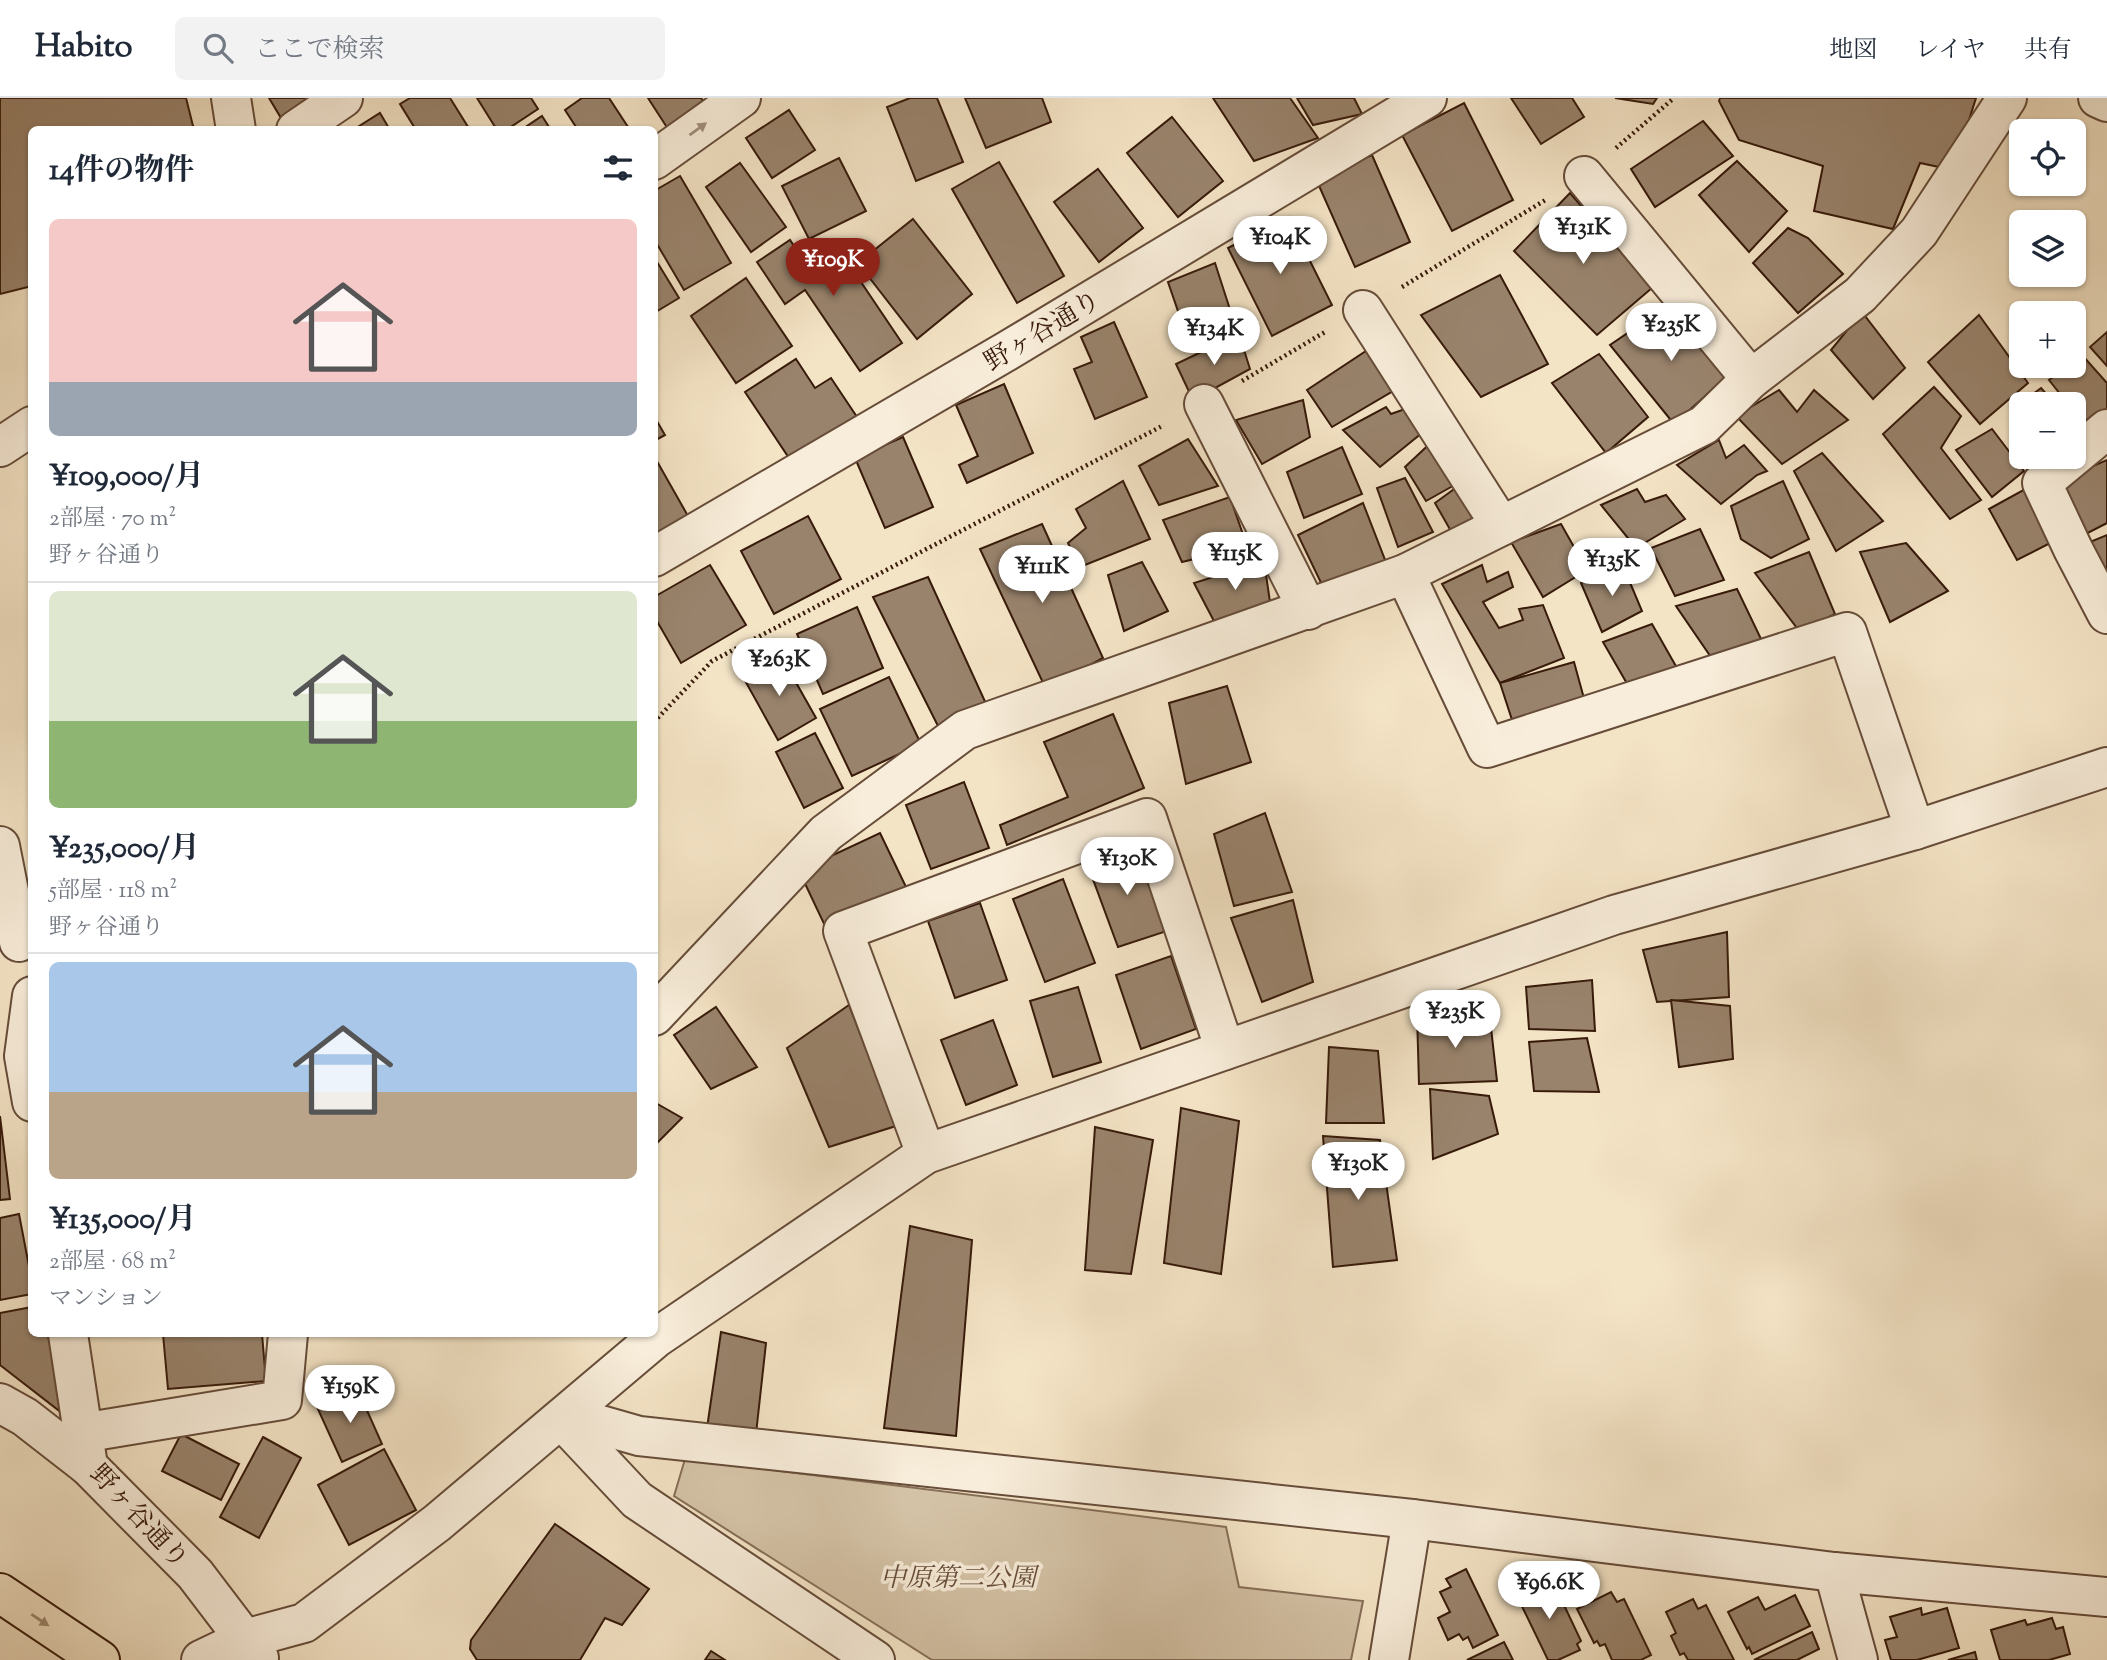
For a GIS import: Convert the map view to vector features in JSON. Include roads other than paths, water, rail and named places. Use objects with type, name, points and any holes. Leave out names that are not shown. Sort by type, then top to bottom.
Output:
[{"type":"highway","points":[[0,1593],[90,1654]]},
{"type":"street","points":[[231,98],[235,126]]},
{"type":"street","points":[[302,126],[343,98]]},
{"type":"street","points":[[658,157],[741,98]]},
{"type":"street","name":"野ヶ谷通り","points":[[658,555],[1007,351],[1427,98]]},
{"type":"street","points":[[658,1012],[826,833],[965,730],[1405,574],[1704,425],[1751,379],[1860,295],[1919,232],[2007,98]]},
{"type":"street","points":[[2098,98],[2107,102]]},
{"type":"street","points":[[1584,176],[1751,379]]},
{"type":"street","points":[[1363,310],[1501,526]]},
{"type":"street","points":[[1204,404],[1308,610]]},
{"type":"street","points":[[0,447],[28,429]]},
{"type":"street","points":[[2107,429],[2042,483],[2107,614]]},
{"type":"street","points":[[1405,574],[1487,748],[1847,632],[1915,830]]},
{"type":"street","points":[[658,1333],[926,1154],[1614,915],[1915,830],[2107,767]]},
{"type":"street","points":[[926,1154],[843,932],[1147,818],[1225,1050]]},
{"type":"street","points":[[0,846],[17,945]]},
{"type":"street","points":[[28,1026],[24,1056],[28,1079]]},
{"type":"street","name":"野ヶ谷通り","points":[[68,1337],[85,1449],[195,1574],[252,1650]]},
{"type":"street","points":[[0,1402],[85,1449],[282,1400],[288,1337]]},
{"type":"street","points":[[201,1660],[252,1650],[304,1622],[437,1523],[562,1420],[652,1337]]},
{"type":"street","points":[[562,1420],[597,1424],[639,1436],[1412,1519],[1834,1572],[2107,1597]]},
{"type":"street","points":[[562,1420],[637,1500],[875,1660]]},
{"type":"street","points":[[1389,1660],[1412,1519]]},
{"type":"street","points":[[1834,1572],[1858,1660]]},
{"type":"park label","name":"中原第二公園","points":[[958,1577]]}]
